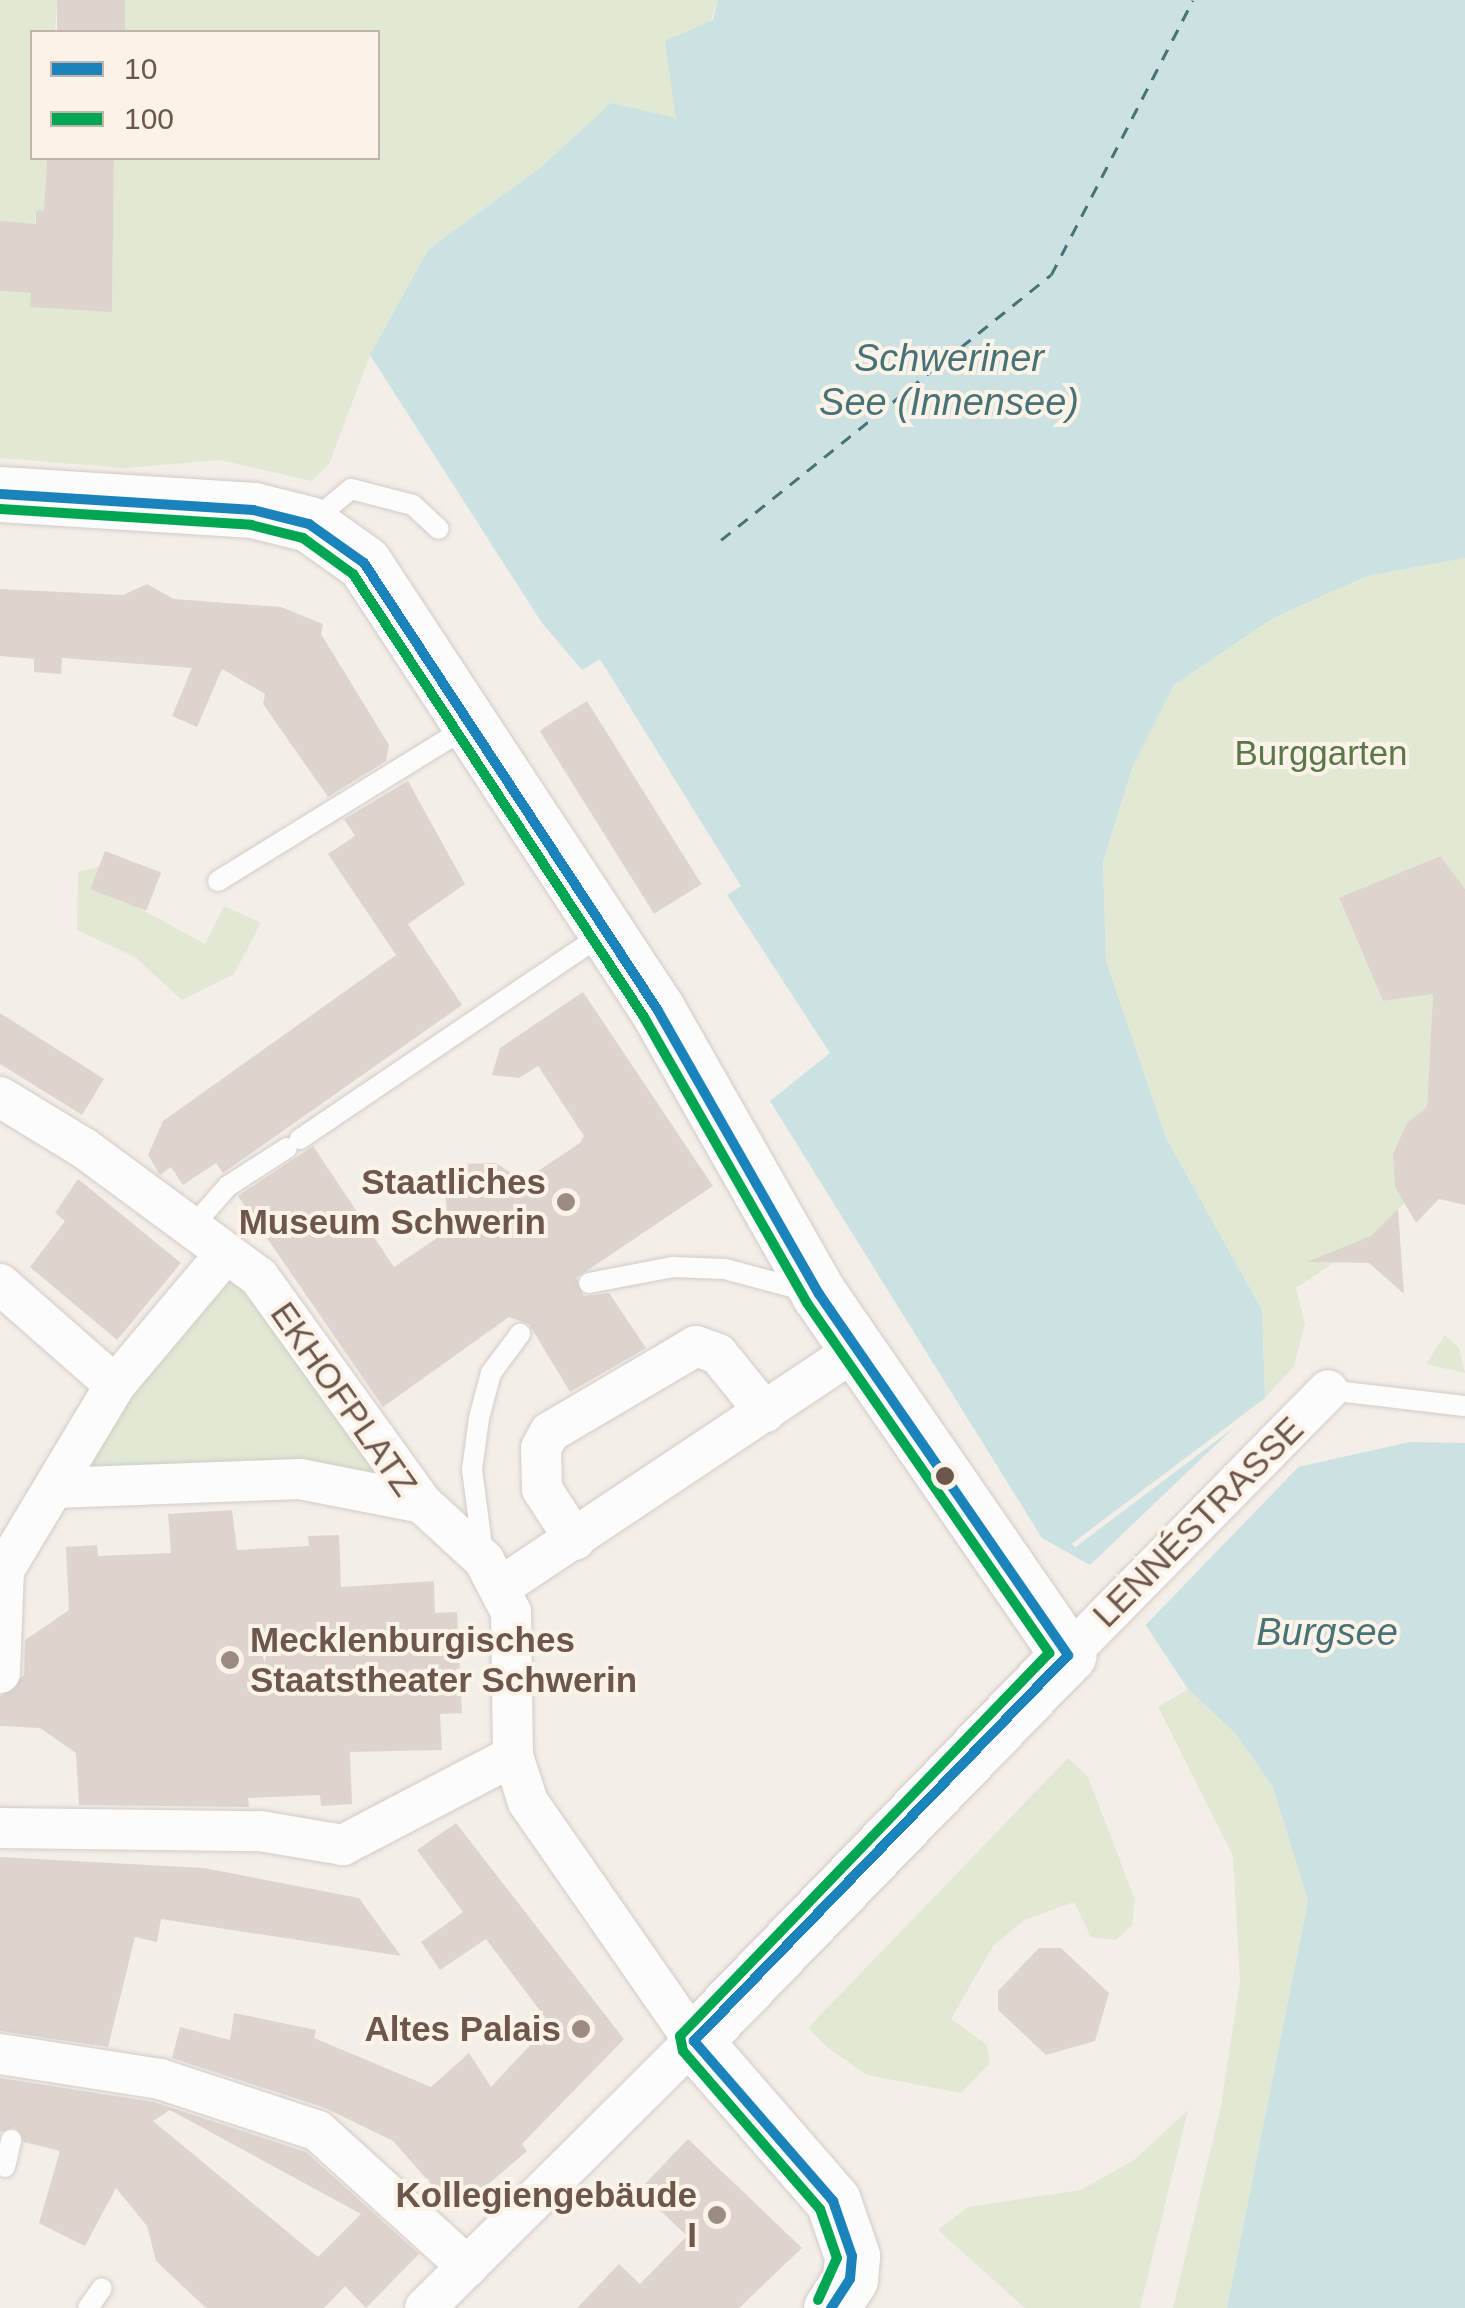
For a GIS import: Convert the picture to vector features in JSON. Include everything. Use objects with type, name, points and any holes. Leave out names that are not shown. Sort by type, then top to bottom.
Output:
[{"type":"street","points":[[0,494],[253,510],[309,524],[364,563],[606,932],[819,1294],[1068,1655],[694,2041],[425,2308]]},
{"type":"street","name":"EKHOFPLATZ","points":[[0,1097],[192,1227],[259,1278],[422,1503]]},
{"type":"street","points":[[0,1673],[4,1570],[115,1385],[226,1253]]},
{"type":"street","points":[[0,1284],[115,1385]]},
{"type":"street","points":[[575,1540],[542,1488],[541,1448],[550,1432],[696,1346],[718,1354],[765,1412]]},
{"type":"street","points":[[492,1574],[575,1540],[857,1349]]},
{"type":"street","name":"LENNÉSTRASSE","points":[[1068,1655],[1328,1390]]},
{"type":"street","name":"EKHOFPLATZ","points":[[55,1488],[300,1480],[422,1503]]},
{"type":"street","points":[[422,1503],[492,1574],[511,1612],[512,1756],[528,1802],[694,2041],[832,2201],[852,2256],[850,2280],[831,2308]]},
{"type":"street","points":[[0,1828],[260,1831],[343,1845],[512,1756]]},
{"type":"street","points":[[20,2064],[160,2079],[318,2131],[468,2267]]},
{"type":"lane","points":[[309,524],[351,489],[413,505],[439,529]]},
{"type":"lane","points":[[218,881],[470,725]]},
{"type":"lane","points":[[192,1227],[228,1186],[606,932]]},
{"type":"lane","points":[[589,1283],[690,1268],[819,1294]]},
{"type":"lane","points":[[492,1574],[472,1470],[479,1418],[491,1374],[520,1334]]},
{"type":"lane","points":[[1328,1390],[1465,1406]]},
{"type":"lane","points":[[5,2168],[11,2140]]},
{"type":"lane","points":[[88,2308],[102,2288]]},
{"type":"green space","points":[[0,0],[57,0],[55,30],[30,30],[30,160],[47,160],[44,211],[36,211],[35,224],[0,221]]},
{"type":"green space","points":[[125,0],[718,0],[677,119],[611,103],[541,167],[428,250],[370,355],[329,464],[312,481],[220,460],[124,468],[0,458],[0,291],[31,293],[31,307],[112,311],[114,160],[380,160],[380,30],[123,30]]},
{"type":"green space","name":"Burggarten","points":[[1465,558],[1465,889],[1439,856],[1339,899],[1383,1001],[1433,994],[1427,1107],[1407,1123],[1393,1152],[1404,1203],[1368,1240],[1296,1288],[1305,1324],[1294,1366],[1265,1398],[1262,1310],[1166,1138],[1106,961],[1103,862],[1132,768],[1174,685],[1273,618],[1367,576]]},
{"type":"green space","points":[[101,866],[126,901],[205,944],[224,906],[261,923],[234,974],[182,1000],[135,957],[77,930],[78,872]]},
{"type":"green space","points":[[226,1255],[422,1503],[55,1488]]},
{"type":"green space","points":[[1445,1335],[1459,1348],[1465,1373],[1426,1364]]},
{"type":"green space","points":[[1188,1689],[1236,1734],[1273,1787],[1308,1901],[1227,2308],[1173,2308],[1221,2106],[1240,1981],[1233,1856],[1158,1707]]},
{"type":"green space","points":[[1068,1758],[1088,1777],[1135,1900],[1132,1925],[1116,1940],[1091,1937],[1074,1902],[1024,1920],[993,1946],[951,2019],[987,2045],[990,2063],[961,2093],[867,2075],[828,2048],[808,2028]]},
{"type":"green space","points":[[1188,2110],[1140,2308],[1025,2308],[938,2230],[968,2207],[1081,2190],[1134,2160]]},
{"type":"water","name":"Schweriner See (Innensee)","points":[[718,0],[1465,0],[1465,558],[1367,576],[1273,618],[1174,685],[1132,768],[1103,862],[1106,961],[1166,1138],[1262,1310],[1265,1398],[1090,1565],[1042,1538],[770,1101],[830,1053],[727,895],[741,886],[600,659],[582,670],[542,623],[370,355],[428,250],[541,167],[611,103],[676,118],[665,41],[713,20]]},
{"type":"water","name":"Burgsee","points":[[1410,1442],[1465,1443],[1465,2308],[1227,2308],[1308,1901],[1273,1787],[1236,1734],[1188,1689],[1145,1624],[1298,1467]]},
{"type":"pier","points":[[1265,1398],[1268,1402],[1075,1548],[1072,1544]]},
{"type":"pier","points":[[1298,1453],[1305,1460],[1146,1625],[1139,1618]]},
{"type":"building","points":[[57,0],[125,0],[125,30],[57,30]]},
{"type":"building","points":[[47,160],[114,160],[112,312],[30,307],[31,293],[0,291],[0,221],[36,224],[36,210],[44,211]]},
{"type":"building","points":[[147,584],[174,599],[281,607],[323,624],[321,634],[389,745],[386,761],[328,797],[263,704],[265,694],[222,669],[197,727],[172,716],[192,668],[62,658],[61,674],[34,672],[34,659],[0,656],[0,589],[123,595]]},
{"type":"building","points":[[587,701],[701,884],[654,914],[540,731]]},
{"type":"building","points":[[408,781],[465,884],[408,924],[462,1005],[223,1173],[216,1163],[183,1185],[171,1167],[160,1175],[148,1155],[163,1121],[396,955],[328,854],[355,836],[344,819]]},
{"type":"building","points":[[105,851],[161,873],[146,911],[90,889]]},
{"type":"building","points":[[1440,856],[1465,889],[1465,1205],[1439,1199],[1416,1223],[1395,1187],[1393,1153],[1407,1123],[1427,1107],[1433,994],[1383,1001],[1339,898]]},
{"type":"building","name":"Staatliches Museum Schwerin","points":[[583,992],[713,1186],[576,1278],[584,1296],[609,1293],[646,1348],[570,1392],[529,1324],[509,1317],[383,1407],[238,1196],[313,1146],[394,1267],[449,1230],[445,1193],[461,1164],[496,1163],[523,1181],[580,1143],[584,1136],[538,1066],[519,1078],[492,1075],[500,1048]]},
{"type":"building","points":[[0,1013],[104,1079],[82,1115],[0,1064]]},
{"type":"building","points":[[78,1179],[181,1263],[117,1340],[30,1267],[65,1221],[55,1213]]},
{"type":"building","points":[[1398,1209],[1404,1294],[1369,1263],[1307,1262],[1371,1236]]},
{"type":"building","name":"Mecklenburgisches Staatstheater Schwerin","points":[[232,1510],[237,1550],[309,1546],[308,1536],[339,1535],[341,1587],[434,1581],[435,1613],[457,1612],[462,1713],[440,1714],[442,1750],[350,1752],[352,1804],[321,1806],[320,1795],[248,1798],[249,1807],[79,1805],[76,1753],[40,1728],[0,1726],[0,1697],[24,1675],[25,1640],[69,1610],[66,1547],[97,1545],[98,1556],[171,1553],[168,1514]]},
{"type":"building","points":[[456,1823],[624,2039],[522,2144],[527,2151],[456,2212],[393,2141],[325,2108],[172,2058],[180,2027],[230,2040],[234,2013],[316,2030],[314,2038],[431,2087],[469,2053],[491,2087],[550,2024],[486,1939],[440,1970],[421,1942],[463,1912],[417,1850]]},
{"type":"building","points":[[0,1857],[204,1868],[359,1898],[401,1956],[161,1919],[157,1942],[135,1937],[108,2047],[0,2031]]},
{"type":"building","points":[[1039,1948],[1061,1948],[1109,1993],[1095,2041],[1046,2055],[998,2010],[998,1991]]},
{"type":"building","points":[[0,2078],[154,2102],[306,2152],[419,2254],[366,2308],[345,2286],[324,2308],[206,2308],[156,2261],[147,2226],[116,2188],[85,2246],[39,2223],[60,2151],[24,2142],[15,2127],[0,2132]],"holes":[[[170,2110],[361,2214],[318,2257],[153,2121]]]},
{"type":"building","name":"Kollegiengebäude I","points":[[688,2139],[802,2248],[739,2308],[577,2308],[619,2264],[640,2284],[687,2236],[639,2190]]},
{"type":"ferry route","points":[[721,540],[1051,275],[1193,0]]},
{"type":"transit line","name":"10","points":[[0,494],[253,510],[309,524],[364,563],[657,1009],[819,1294],[1068,1655]]},
{"type":"transit line","name":"100","points":[[0,509],[251,525],[303,538],[353,574],[644,1017],[807,1303],[1049,1653],[680,2036],[683,2051],[820,2209],[837,2258],[818,2300]]},
{"type":"transit line","name":"10","points":[[694,2041],[1068,1655]]},
{"type":"transit line","name":"10","points":[[694,2041],[833,2201],[852,2256],[850,2279],[831,2308]]},
{"type":"place","name":"Staatliches Museum Schwerin","points":[[566,1202]]},
{"type":"place","name":"Mecklenburgisches Staatstheater Schwerin","points":[[230,1660]]},
{"type":"place","name":"Altes Palais","points":[[581,2029]]},
{"type":"place","name":"Kollegiengebäude I","points":[[717,2215]]}]
